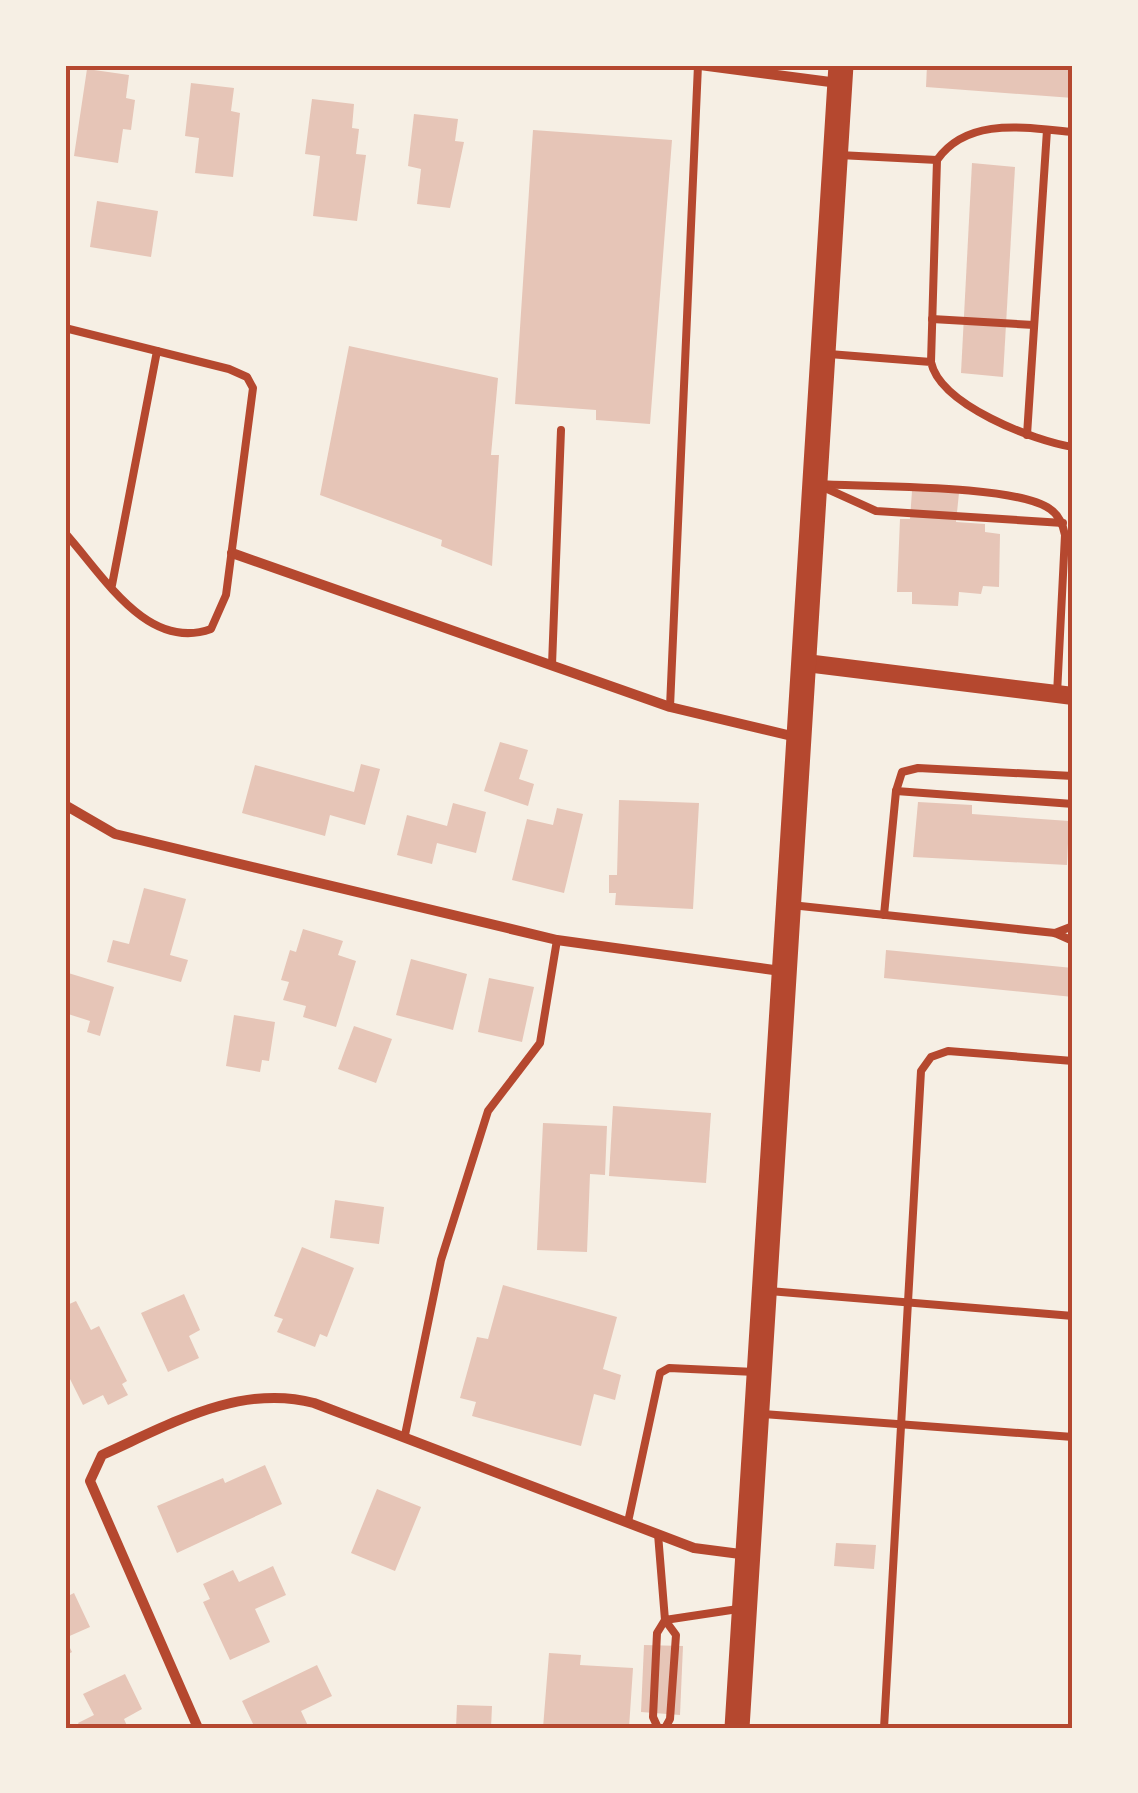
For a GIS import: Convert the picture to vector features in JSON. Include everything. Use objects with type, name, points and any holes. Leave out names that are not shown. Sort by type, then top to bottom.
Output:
[{"type":"main road","points":[[738,1728],[841,74]]},
{"type":"street","points":[[699,65],[841,74]]},
{"type":"street","points":[[232,553],[670,707],[802,738]]},
{"type":"street","points":[[806,663],[1065,696]]},
{"type":"street","points":[[65,805],[116,834],[557,940],[787,972]]},
{"type":"street","points":[[198,1728],[90,1481],[102,1455],[238,1399],[294,1398],[405,1436],[694,1548],[749,1556]]},
{"type":"lane","points":[[670,707],[699,65]]},
{"type":"lane","points":[[1073,132],[985,128],[955,141],[937,160],[930,362],[947,390],[1027,434],[1073,447]]},
{"type":"lane","points":[[1027,434],[1047,130]]},
{"type":"lane","points":[[837,155],[937,160]]},
{"type":"lane","points":[[932,318],[1034,326]]},
{"type":"lane","points":[[65,328],[229,369],[252,383],[232,553],[218,619],[212,629],[196,634],[157,629],[65,534]]},
{"type":"lane","points":[[112,585],[157,351]]},
{"type":"lane","points":[[825,354],[930,362]]},
{"type":"lane","points":[[552,665],[562,430]]},
{"type":"lane","points":[[817,484],[876,511],[1063,523]]},
{"type":"lane","points":[[817,484],[1004,495],[1049,508],[1063,523],[1065,696]]},
{"type":"lane","points":[[884,915],[896,791],[902,772],[910,768],[1071,779]]},
{"type":"lane","points":[[896,791],[1073,804]]},
{"type":"lane","points":[[792,905],[1054,933],[1073,941]]},
{"type":"lane","points":[[1054,933],[1073,926]]},
{"type":"lane","points":[[405,1436],[441,1260],[488,1111],[540,1043],[557,940]]},
{"type":"lane","points":[[884,1728],[922,1071],[926,1062],[948,1051],[1073,1061]]},
{"type":"lane","points":[[765,1291],[1073,1316]]},
{"type":"lane","points":[[628,1522],[660,1374],[668,1368],[760,1373]]},
{"type":"lane","points":[[758,1413],[1073,1437]]},
{"type":"lane","points":[[658,1534],[665,1620],[676,1635],[670,1718],[661,1728],[653,1716],[657,1633],[665,1620],[745,1608]]},
{"type":"building","points":[[927,65],[1073,65],[1073,98],[926,87]]},
{"type":"building","points":[[87,69],[129,75],[126,98],[135,100],[131,130],[123,129],[118,163],[74,156]]},
{"type":"building","points":[[191,83],[234,88],[231,111],[240,113],[233,177],[195,173],[199,138],[185,136]]},
{"type":"building","points":[[312,99],[354,104],[352,128],[359,129],[356,154],[366,155],[357,221],[313,216],[320,156],[305,154]]},
{"type":"building","points":[[414,114],[458,119],[455,141],[464,142],[450,208],[417,204],[421,169],[408,166]]},
{"type":"building","points":[[533,130],[672,140],[650,424],[596,420],[596,410],[515,404]]},
{"type":"building","points":[[972,163],[1015,167],[1003,377],[961,373]]},
{"type":"building","points":[[97,201],[158,211],[151,257],[90,247]]},
{"type":"building","points":[[349,346],[498,378],[491,455],[499,455],[492,566],[441,546],[442,540],[320,495]]},
{"type":"building","points":[[912,491],[959,493],[956,522],[985,524],[985,532],[1000,534],[999,587],[983,586],[981,594],[959,592],[958,606],[912,604],[912,592],[897,592],[900,519],[910,519]]},
{"type":"building","points":[[500,742],[528,750],[519,779],[534,784],[528,806],[484,791]]},
{"type":"building","points":[[361,764],[380,769],[365,825],[330,815],[325,836],[242,813],[255,765],[354,792]]},
{"type":"building","points":[[619,800],[699,803],[693,909],[615,905],[616,893],[609,893],[609,875],[617,875]]},
{"type":"building","points":[[918,802],[972,805],[972,814],[1069,821],[1067,865],[913,857]]},
{"type":"building","points":[[453,803],[486,812],[476,853],[437,843],[432,864],[397,855],[407,815],[447,826]]},
{"type":"building","points":[[557,808],[583,814],[564,893],[512,880],[527,819],[553,825]]},
{"type":"building","points":[[144,888],[186,899],[170,955],[188,960],[181,982],[107,962],[113,940],[129,944]]},
{"type":"building","points":[[303,929],[343,941],[338,955],[356,961],[336,1027],[303,1017],[306,1006],[283,1000],[289,982],[281,980],[290,950],[296,952]]},
{"type":"building","points":[[886,950],[1073,968],[1073,997],[884,978]]},
{"type":"building","points":[[411,959],[467,974],[453,1030],[396,1015]]},
{"type":"building","points":[[65,972],[114,987],[100,1036],[87,1032],[90,1021],[65,1013]]},
{"type":"building","points":[[489,978],[534,987],[522,1042],[478,1032]]},
{"type":"building","points":[[234,1015],[275,1022],[269,1061],[262,1060],[260,1072],[226,1066]]},
{"type":"building","points":[[354,1026],[392,1039],[376,1083],[338,1069]]},
{"type":"building","points":[[613,1106],[711,1113],[706,1183],[609,1176]]},
{"type":"building","points":[[543,1123],[607,1126],[605,1175],[590,1174],[587,1252],[537,1250]]},
{"type":"building","points":[[335,1200],[384,1207],[379,1244],[330,1238]]},
{"type":"building","points":[[302,1247],[354,1268],[327,1337],[320,1334],[315,1347],[277,1332],[283,1319],[274,1316]]},
{"type":"building","points":[[503,1285],[617,1317],[603,1369],[621,1375],[615,1400],[594,1394],[581,1446],[472,1416],[476,1402],[460,1398],[477,1337],[488,1339]]},
{"type":"building","points":[[184,1294],[200,1330],[189,1336],[199,1358],[168,1372],[141,1313]]},
{"type":"building","points":[[76,1301],[91,1330],[99,1326],[127,1381],[122,1384],[128,1395],[108,1405],[103,1395],[83,1405],[65,1369],[65,1306]]},
{"type":"building","points":[[265,1465],[282,1504],[177,1553],[157,1506]]},
{"type":"building","points":[[377,1489],[421,1507],[395,1571],[351,1553]]},
{"type":"building","points":[[836,1543],[876,1545],[874,1569],[834,1566]]},
{"type":"building","points":[[273,1566],[286,1595],[255,1609],[270,1642],[230,1660],[203,1602],[210,1599],[203,1584],[233,1570],[239,1582]]},
{"type":"building","points":[[65,1589],[68,1596],[74,1593],[90,1627],[65,1638]]},
{"type":"building","points":[[65,1638],[72,1652],[65,1656]]},
{"type":"building","points":[[644,1645],[683,1646],[680,1715],[641,1712]]},
{"type":"building","points":[[549,1653],[581,1655],[580,1665],[633,1668],[629,1728],[543,1728]]},
{"type":"building","points":[[317,1665],[332,1696],[301,1711],[309,1728],[255,1728],[242,1701]]},
{"type":"building","points":[[125,1674],[142,1709],[124,1719],[128,1728],[81,1728],[78,1723],[94,1715],[83,1694]]},
{"type":"building","points":[[457,1705],[492,1706],[491,1728],[456,1728]]}]
